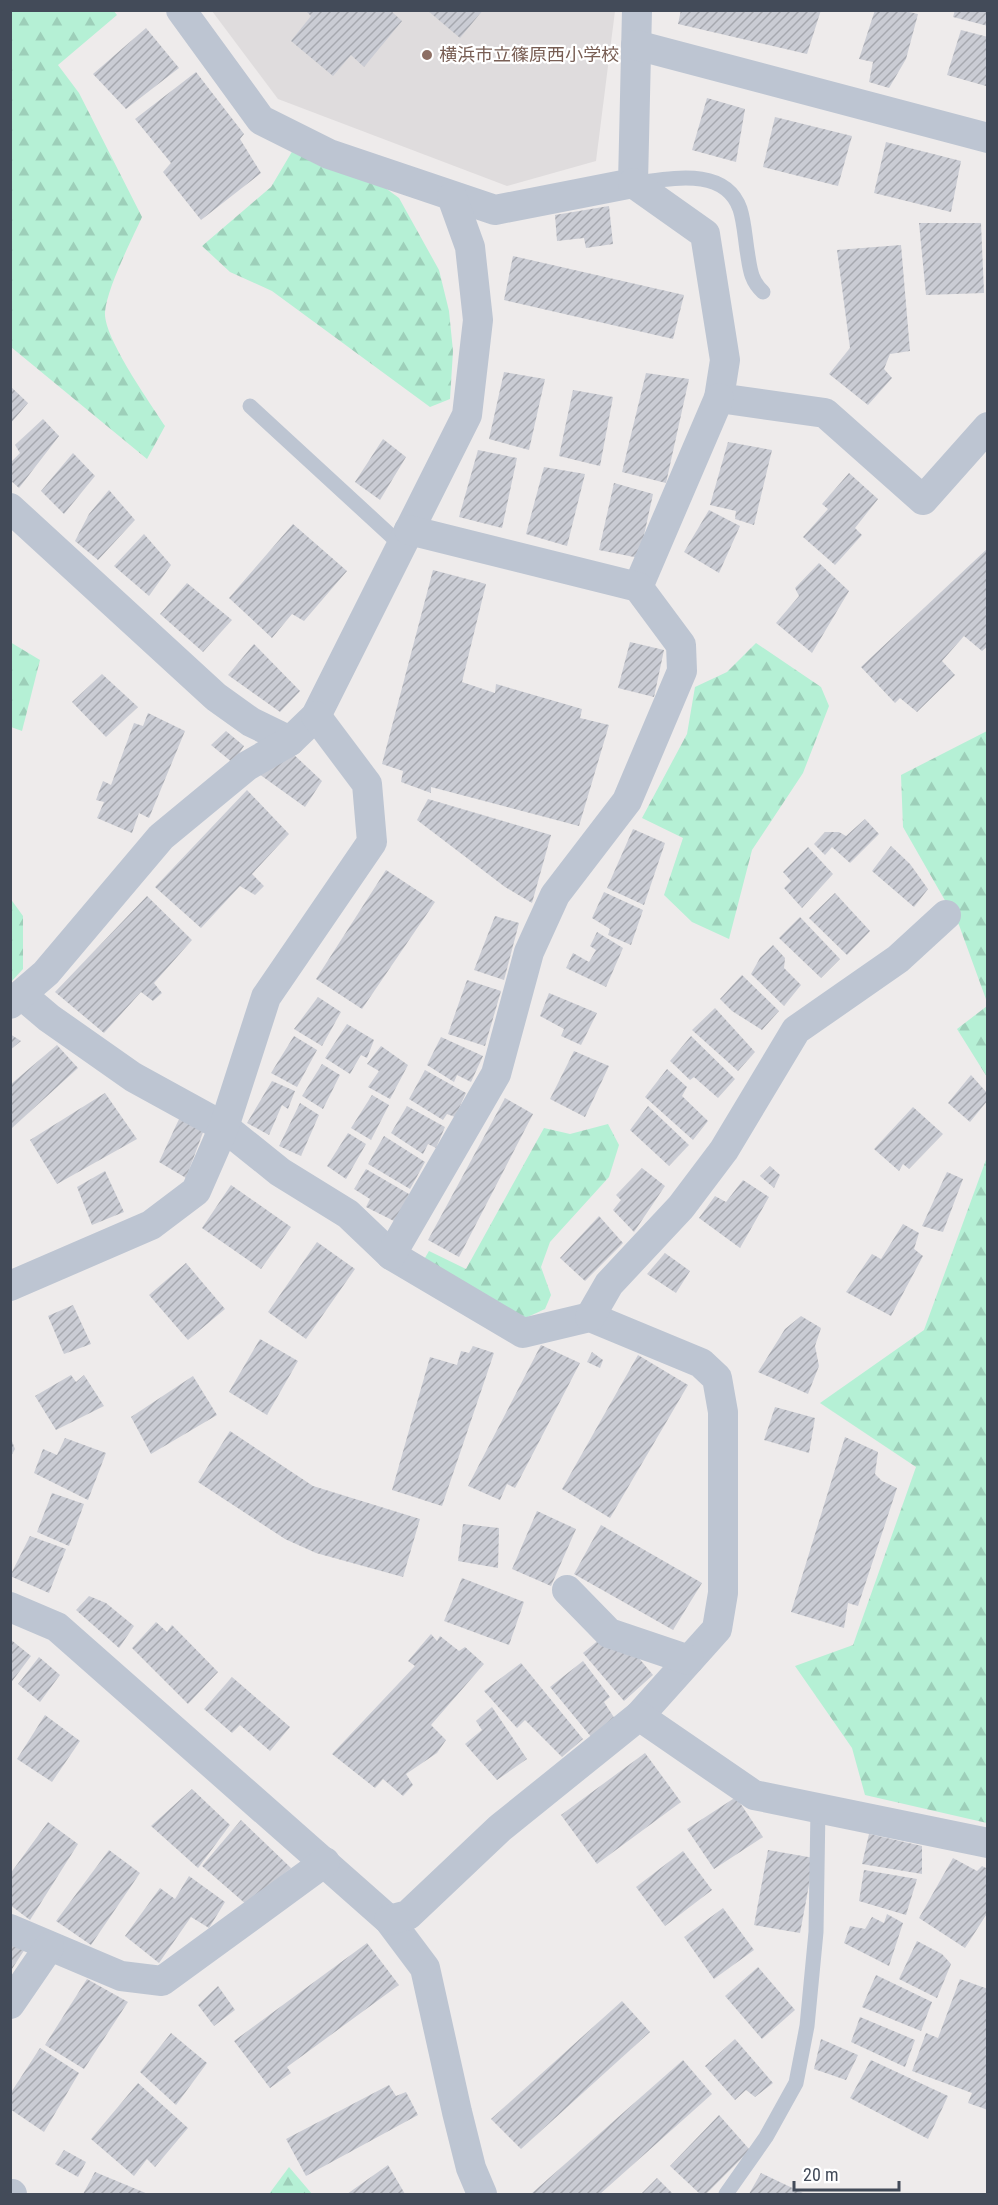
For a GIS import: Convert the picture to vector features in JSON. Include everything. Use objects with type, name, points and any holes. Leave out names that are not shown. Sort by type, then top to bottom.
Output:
[{"type":"street","points":[[181,10],[261,120],[329,154],[495,210],[633,183],[705,234],[725,360],[719,398],[638,586]]},
{"type":"street","points":[[633,183],[637,10]]},
{"type":"street","points":[[636,45],[987,138]]},
{"type":"street","points":[[389,1920],[408,1915],[500,1828],[639,1716],[717,1629],[723,1593],[723,1412],[717,1378],[701,1364],[590,1317],[524,1333],[391,1255],[348,1214],[280,1172],[224,1127],[133,1077],[49,1018],[17,1000],[46,973],[161,837],[247,766],[290,741],[316,716],[467,415],[478,320],[470,247],[452,197]]},
{"type":"street","points":[[719,398],[825,413],[923,500],[987,428]]},
{"type":"street","points":[[10,508],[216,697],[251,722],[290,741]]},
{"type":"street","points":[[391,1255],[496,1074],[529,952],[555,895],[627,801],[682,671],[681,645],[638,586],[405,537]]},
{"type":"street","points":[[10,1286],[151,1225],[196,1191],[224,1127],[266,997],[372,842],[367,784],[316,716]]},
{"type":"street","points":[[590,1317],[609,1284],[681,1207],[724,1150],[796,1030],[898,959],[946,915]]},
{"type":"street","points":[[567,1590],[609,1633],[689,1660]]},
{"type":"street","points":[[10,1607],[57,1627],[389,1920],[426,1968],[457,2112],[471,2168],[482,2194]]},
{"type":"street","points":[[639,1716],[754,1795],[987,1843]]},
{"type":"street","points":[[10,1929],[121,1976],[162,1981],[325,1862]]},
{"type":"street","points":[[10,2004],[49,1947]]},
{"type":"lane","points":[[633,183],[693,177],[722,186],[733,196],[740,209],[752,282],[763,292]]},
{"type":"lane","points":[[250,406],[405,537]]},
{"type":"lane","points":[[726,2194],[766,2137],[796,2083],[807,2026],[816,1932],[818,1808]]},
{"type":"shaded area","name":"横浜市立篠原西小学校","points":[[212,11],[615,11],[596,161],[507,186],[278,99]]},
{"type":"green space","points":[[113,10],[117,15],[58,65],[79,93],[142,217],[115,277],[105,312],[106,323],[119,353],[165,426],[147,459],[11,347],[11,11]]},
{"type":"green space","points":[[293,150],[380,184],[399,198],[439,270],[449,311],[453,351],[450,399],[430,407],[272,291],[230,272],[202,246],[271,187]]},
{"type":"green space","points":[[10,642],[40,660],[22,731],[11,727]]},
{"type":"green space","points":[[756,643],[821,687],[829,706],[803,773],[752,850],[729,939],[692,922],[664,895],[683,838],[642,818],[687,734],[695,687],[727,672]]},
{"type":"green space","points":[[987,731],[987,1002],[959,925],[903,827],[901,775]]},
{"type":"green space","points":[[10,898],[23,916],[23,969],[11,982]]},
{"type":"green space","points":[[987,1006],[987,1077],[957,1029]]},
{"type":"green space","points":[[608,1124],[619,1145],[609,1177],[550,1242],[541,1267],[551,1295],[545,1309],[521,1320],[422,1263],[429,1251],[466,1269],[544,1128],[570,1134]]},
{"type":"green space","points":[[987,1157],[987,1823],[865,1795],[852,1748],[795,1666],[853,1645],[916,1467],[820,1403],[924,1330]]},
{"type":"green space","points":[[289,2167],[312,2194],[269,2194]]},
{"type":"building","points":[[305,10],[390,10],[402,21],[364,67],[351,55],[333,76],[291,41],[311,16]]},
{"type":"building","points":[[427,10],[483,10],[460,38]]},
{"type":"building","points":[[681,10],[821,10],[807,54],[678,24]]},
{"type":"building","points":[[875,10],[900,10],[918,14],[906,59],[889,88],[869,82],[873,62],[859,59]]},
{"type":"building","points":[[955,10],[988,10],[988,26],[953,17]]},
{"type":"building","points":[[146,28],[179,68],[126,109],[93,74]]},
{"type":"building","points":[[961,30],[988,37],[986,86],[947,75]]},
{"type":"building","points":[[196,72],[244,134],[240,139],[261,173],[201,220],[163,172],[171,163],[135,119]]},
{"type":"building","points":[[707,98],[745,109],[736,162],[692,150]]},
{"type":"building","points":[[775,117],[852,136],[838,186],[763,167]]},
{"type":"building","points":[[886,142],[961,161],[951,212],[874,193]]},
{"type":"building","points":[[609,206],[613,244],[586,248],[584,238],[557,241],[555,215]]},
{"type":"building","points":[[919,223],[981,223],[984,293],[926,295]]},
{"type":"building","points":[[901,245],[910,351],[890,354],[884,369],[892,378],[868,405],[829,374],[850,348],[837,250]]},
{"type":"building","points":[[513,256],[684,295],[673,339],[504,300]]},
{"type":"building","points":[[504,372],[545,379],[529,450],[489,439]]},
{"type":"building","points":[[646,373],[689,379],[666,483],[622,472]]},
{"type":"building","points":[[10,386],[28,403],[10,424]]},
{"type":"building","points":[[573,390],[613,397],[600,466],[559,456]]},
{"type":"building","points":[[43,419],[59,436],[19,488],[10,480],[10,463],[20,453],[15,445]]},
{"type":"building","points":[[383,439],[406,457],[380,500],[355,482]]},
{"type":"building","points":[[728,442],[772,450],[754,525],[735,519],[736,511],[710,505]]},
{"type":"building","points":[[478,450],[517,458],[502,528],[459,517]]},
{"type":"building","points":[[73,453],[95,476],[64,514],[41,491]]},
{"type":"building","points":[[544,467],[585,474],[567,546],[526,534]]},
{"type":"building","points":[[849,473],[878,499],[855,528],[862,535],[835,565],[803,537],[828,509],[822,504]]},
{"type":"building","points":[[614,483],[653,494],[639,558],[599,550]]},
{"type":"building","points":[[109,490],[135,520],[98,560],[75,541],[89,514]]},
{"type":"building","points":[[709,510],[740,526],[719,573],[684,552]]},
{"type":"building","points":[[293,524],[347,571],[304,621],[292,614],[272,638],[229,598]]},
{"type":"building","points":[[144,534],[171,565],[149,596],[114,566]]},
{"type":"building","points":[[988,548],[988,646],[982,651],[964,636],[942,661],[955,675],[917,712],[900,698],[895,703],[861,667]]},
{"type":"building","points":[[819,563],[849,591],[812,653],[776,623],[799,596],[795,588]]},
{"type":"building","points":[[433,570],[486,584],[462,682],[495,693],[496,684],[582,709],[580,718],[609,725],[579,826],[431,787],[431,793],[401,782],[403,771],[382,764]]},
{"type":"building","points":[[187,583],[232,620],[203,652],[160,614]]},
{"type":"building","points":[[630,642],[664,650],[654,697],[618,688]]},
{"type":"building","points":[[254,644],[300,691],[280,712],[228,675]]},
{"type":"building","points":[[102,674],[138,707],[106,737],[72,702]]},
{"type":"building","points":[[148,713],[185,731],[149,818],[139,813],[132,833],[97,818],[104,802],[96,800],[103,781],[111,785],[134,723],[143,726]]},
{"type":"building","points":[[226,731],[244,746],[233,763],[211,745]]},
{"type":"building","points":[[291,752],[322,781],[305,807],[259,774]]},
{"type":"building","points":[[247,790],[289,834],[252,874],[264,886],[255,895],[240,886],[201,928],[155,887]]},
{"type":"building","points":[[428,799],[551,835],[532,903],[505,887],[417,820]]},
{"type":"building","points":[[865,819],[879,834],[850,863],[832,847],[825,855],[814,844],[825,832],[839,832],[846,836]]},
{"type":"building","points":[[633,829],[665,843],[644,905],[607,888]]},
{"type":"building","points":[[891,846],[910,864],[928,889],[914,907],[872,871]]},
{"type":"building","points":[[808,847],[833,874],[802,908],[784,888],[791,881],[783,872]]},
{"type":"building","points":[[386,870],[435,902],[362,1009],[316,979]]},
{"type":"building","points":[[604,892],[643,910],[631,945],[608,935],[610,929],[592,918]]},
{"type":"building","points":[[835,893],[870,931],[847,955],[809,918]]},
{"type":"building","points":[[147,896],[192,940],[154,983],[162,993],[153,1001],[141,992],[104,1033],[55,992]]},
{"type":"building","points":[[495,916],[519,923],[504,980],[474,970]]},
{"type":"building","points":[[800,917],[840,959],[821,978],[779,938]]},
{"type":"building","points":[[597,932],[623,948],[606,987],[566,968],[573,953],[589,962],[596,950],[590,946]]},
{"type":"building","points":[[773,945],[785,958],[784,968],[801,985],[784,1006],[751,974],[760,958]]},
{"type":"building","points":[[742,975],[779,1011],[762,1030],[732,1011],[720,999]]},
{"type":"building","points":[[467,980],[501,991],[485,1046],[448,1034]]},
{"type":"building","points":[[549,993],[597,1013],[581,1045],[561,1036],[564,1029],[540,1016]]},
{"type":"building","points":[[318,997],[341,1012],[322,1046],[294,1029]]},
{"type":"building","points":[[715,1008],[755,1052],[738,1071],[692,1030]]},
{"type":"building","points":[[347,1024],[374,1040],[367,1058],[361,1055],[350,1074],[325,1058]]},
{"type":"building","points":[[10,1034],[21,1041],[10,1050]]},
{"type":"building","points":[[294,1036],[317,1050],[297,1087],[271,1073]]},
{"type":"building","points":[[691,1036],[735,1079],[718,1098],[694,1077],[690,1080],[670,1061]]},
{"type":"building","points":[[441,1037],[483,1056],[471,1082],[457,1075],[454,1082],[427,1065]]},
{"type":"building","points":[[57,1045],[78,1068],[12,1128],[10,1085]]},
{"type":"building","points":[[381,1046],[408,1065],[390,1099],[368,1087],[379,1071],[367,1064]]},
{"type":"building","points":[[574,1051],[609,1066],[585,1117],[550,1099]]},
{"type":"building","points":[[322,1064],[340,1075],[323,1109],[302,1096]]},
{"type":"building","points":[[667,1069],[687,1087],[682,1096],[708,1121],[693,1140],[645,1097]]},
{"type":"building","points":[[425,1070],[466,1093],[455,1117],[447,1114],[443,1120],[409,1099]]},
{"type":"building","points":[[971,1075],[988,1094],[988,1100],[970,1122],[948,1103]]},
{"type":"building","points":[[272,1081],[295,1091],[288,1109],[282,1105],[269,1135],[247,1123]]},
{"type":"building","points":[[105,1093],[137,1139],[57,1184],[30,1140]]},
{"type":"building","points":[[372,1095],[389,1105],[371,1140],[351,1128]]},
{"type":"building","points":[[505,1098],[533,1114],[459,1257],[428,1240]]},
{"type":"building","points":[[300,1103],[319,1115],[301,1156],[279,1146]]},
{"type":"building","points":[[407,1106],[445,1127],[436,1148],[428,1144],[423,1154],[391,1133]]},
{"type":"building","points":[[648,1106],[689,1145],[669,1166],[630,1130]]},
{"type":"building","points":[[913,1107],[943,1134],[909,1169],[903,1164],[899,1171],[874,1149]]},
{"type":"building","points":[[180,1117],[205,1127],[186,1178],[159,1162]]},
{"type":"building","points":[[348,1133],[366,1144],[346,1179],[327,1166]]},
{"type":"building","points":[[384,1136],[425,1162],[410,1189],[368,1164]]},
{"type":"building","points":[[770,1166],[780,1175],[774,1188],[760,1176]]},
{"type":"building","points":[[642,1168],[665,1186],[634,1232],[613,1210],[621,1200],[616,1195]]},
{"type":"building","points":[[366,1169],[409,1194],[396,1222],[366,1207],[370,1199],[354,1189]]},
{"type":"building","points":[[105,1171],[124,1212],[92,1225],[77,1187]]},
{"type":"building","points":[[947,1172],[963,1179],[943,1232],[922,1226]]},
{"type":"building","points":[[743,1180],[769,1197],[740,1248],[699,1218],[715,1196],[726,1202]]},
{"type":"building","points":[[231,1185],[291,1227],[261,1269],[202,1228]]},
{"type":"building","points":[[599,1216],[623,1243],[585,1281],[560,1258]]},
{"type":"building","points":[[903,1224],[919,1233],[914,1249],[923,1256],[891,1316],[846,1292],[872,1254],[881,1259]]},
{"type":"building","points":[[317,1242],[355,1269],[306,1339],[268,1312]]},
{"type":"building","points":[[665,1253],[690,1271],[676,1293],[647,1274]]},
{"type":"building","points":[[186,1263],[225,1309],[188,1340],[149,1295]]},
{"type":"building","points":[[73,1305],[91,1344],[64,1354],[48,1316]]},
{"type":"building","points":[[801,1316],[821,1328],[815,1346],[819,1366],[808,1394],[758,1372],[785,1329]]},
{"type":"building","points":[[260,1339],[298,1361],[267,1415],[229,1392]]},
{"type":"building","points":[[541,1345],[580,1363],[515,1488],[507,1484],[500,1500],[468,1486]]},
{"type":"building","points":[[473,1346],[494,1353],[442,1506],[392,1490],[430,1357],[457,1365],[461,1351],[469,1353]]},
{"type":"building","points":[[592,1352],[603,1360],[600,1368],[587,1362]]},
{"type":"building","points":[[638,1355],[688,1385],[610,1518],[562,1489]]},
{"type":"building","points":[[71,1375],[76,1382],[84,1375],[104,1406],[56,1430],[35,1396]]},
{"type":"building","points":[[193,1376],[217,1415],[151,1454],[131,1417]]},
{"type":"building","points":[[775,1407],[815,1418],[809,1453],[764,1440]]},
{"type":"building","points":[[230,1431],[313,1486],[420,1519],[403,1577],[316,1553],[285,1539],[198,1482]]},
{"type":"building","points":[[10,1436],[15,1449],[10,1458]]},
{"type":"building","points":[[845,1437],[878,1452],[875,1474],[882,1481],[897,1488],[858,1606],[848,1603],[844,1628],[791,1612]]},
{"type":"building","points":[[65,1438],[106,1453],[88,1500],[34,1473],[43,1449],[57,1455]]},
{"type":"building","points":[[52,1493],[84,1504],[69,1546],[37,1532]]},
{"type":"building","points":[[537,1511],[576,1529],[551,1586],[512,1569]]},
{"type":"building","points":[[463,1524],[499,1528],[498,1568],[458,1561]]},
{"type":"building","points":[[601,1525],[702,1583],[673,1630],[574,1574]]},
{"type":"building","points":[[30,1536],[66,1549],[49,1593],[10,1576]]},
{"type":"building","points":[[462,1578],[524,1602],[509,1645],[444,1621]]},
{"type":"building","points":[[89,1596],[106,1603],[134,1626],[119,1648],[76,1610]]},
{"type":"building","points":[[156,1622],[167,1632],[172,1625],[218,1672],[188,1704],[132,1648]]},
{"type":"building","points":[[431,1634],[437,1641],[440,1636],[459,1651],[465,1647],[484,1664],[431,1725],[446,1740],[437,1753],[406,1774],[413,1785],[403,1796],[383,1779],[375,1788],[332,1754],[415,1666],[408,1661]]},
{"type":"building","points":[[10,1639],[31,1656],[10,1684]]},
{"type":"building","points":[[600,1639],[633,1651],[653,1675],[624,1701],[583,1653]]},
{"type":"building","points":[[39,1657],[60,1675],[40,1702],[18,1684]]},
{"type":"building","points":[[583,1661],[610,1697],[604,1702],[615,1719],[592,1738],[550,1687]]},
{"type":"building","points":[[521,1663],[583,1739],[562,1757],[525,1720],[517,1728],[484,1691]]},
{"type":"building","points":[[232,1677],[290,1727],[270,1751],[240,1725],[232,1733],[204,1709]]},
{"type":"building","points":[[492,1707],[527,1759],[497,1780],[465,1744],[482,1730],[476,1721]]},
{"type":"building","points":[[45,1715],[80,1741],[52,1782],[17,1759]]},
{"type":"building","points":[[645,1753],[681,1802],[597,1864],[561,1815]]},
{"type":"building","points":[[192,1789],[230,1825],[198,1868],[151,1826]]},
{"type":"building","points":[[736,1797],[763,1837],[714,1869],[687,1829]]},
{"type":"building","points":[[241,1820],[291,1868],[247,1905],[202,1866]]},
{"type":"building","points":[[48,1822],[78,1844],[30,1920],[10,1905],[10,1874]]},
{"type":"building","points":[[869,1834],[922,1846],[922,1874],[862,1864]]},
{"type":"building","points":[[109,1850],[140,1873],[91,1945],[56,1921]]},
{"type":"building","points":[[768,1850],[814,1858],[800,1933],[754,1925]]},
{"type":"building","points":[[683,1851],[712,1890],[665,1926],[636,1887]]},
{"type":"building","points":[[953,1858],[977,1871],[982,1866],[988,1869],[988,1912],[965,1948],[919,1918]]},
{"type":"building","points":[[864,1870],[917,1879],[906,1915],[859,1901]]},
{"type":"building","points":[[189,1876],[225,1902],[209,1928],[191,1917],[159,1963],[125,1936],[160,1888],[175,1899]]},
{"type":"building","points":[[723,1908],[754,1950],[714,1979],[684,1937]]},
{"type":"building","points":[[887,1914],[903,1923],[889,1966],[844,1943],[850,1926],[865,1929],[872,1917],[884,1923]]},
{"type":"building","points":[[10,1941],[25,1949],[10,1972]]},
{"type":"building","points":[[917,1941],[942,1954],[951,1964],[937,1998],[899,1979]]},
{"type":"building","points":[[367,1943],[399,1985],[287,2067],[291,2073],[270,2088],[234,2041]]},
{"type":"building","points":[[758,1967],[795,2010],[762,2039],[725,1996]]},
{"type":"building","points":[[876,1975],[932,2002],[921,2031],[862,2007]]},
{"type":"building","points":[[87,1979],[128,2002],[84,2069],[45,2045]]},
{"type":"building","points":[[960,1979],[988,1989],[988,2110],[968,2103],[972,2093],[912,2071],[926,2033],[938,2038]]},
{"type":"building","points":[[218,1986],[235,2010],[214,2026],[198,2005]]},
{"type":"building","points":[[622,2001],[650,2032],[521,2149],[491,2119]]},
{"type":"building","points":[[860,2017],[915,2040],[905,2067],[851,2042]]},
{"type":"building","points":[[171,2033],[207,2063],[176,2105],[140,2072]]},
{"type":"building","points":[[735,2039],[773,2083],[755,2097],[746,2090],[735,2100],[705,2066]]},
{"type":"building","points":[[821,2039],[858,2055],[846,2080],[814,2069]]},
{"type":"building","points":[[40,2048],[79,2073],[44,2132],[10,2109],[10,2094]]},
{"type":"building","points":[[683,2060],[712,2094],[600,2194],[531,2194]]},
{"type":"building","points":[[871,2060],[948,2096],[928,2139],[850,2098]]},
{"type":"building","points":[[138,2083],[188,2128],[155,2167],[147,2159],[134,2176],[91,2139]]},
{"type":"building","points":[[389,2085],[396,2096],[406,2092],[418,2115],[306,2176],[286,2139]]},
{"type":"building","points":[[719,2115],[750,2150],[706,2194],[700,2194],[670,2166]]},
{"type":"building","points":[[64,2150],[86,2162],[78,2177],[55,2164]]},
{"type":"building","points":[[388,2165],[405,2194],[347,2194]]},
{"type":"building","points":[[95,2172],[148,2194],[83,2194]]},
{"type":"building","points":[[761,2173],[805,2194],[749,2194]]},
{"type":"building","points":[[657,2178],[673,2194],[641,2194]]},
{"type":"place","name":"横浜市立篠原西小学校","points":[[427,55]]}]
